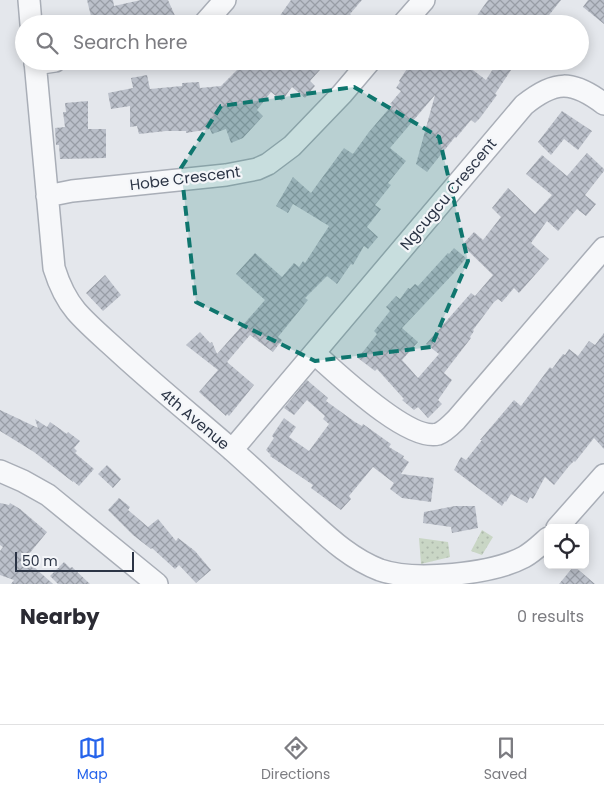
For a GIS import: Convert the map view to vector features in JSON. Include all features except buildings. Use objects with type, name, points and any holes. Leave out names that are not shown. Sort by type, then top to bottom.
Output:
[{"type":"street","points":[[29,0],[30,15]]},
{"type":"street","points":[[212,15],[225,0]]},
{"type":"street","points":[[411,15],[424,0]]},
{"type":"street","name":"4th Avenue","points":[[42,70],[47,196],[54,268],[65,296],[84,320],[155,385],[232,450],[341,548],[367,564],[394,574],[412,576],[440,575],[510,563],[525,557],[544,541]]},
{"type":"street","name":"Hobe Crescent","points":[[47,196],[72,191],[226,175],[262,166],[278,158],[292,146],[362,70]]},
{"type":"street","name":"Ngcugcu Crescent","points":[[232,450],[524,105],[538,94],[554,86],[575,88],[604,104]]},
{"type":"street","points":[[314,353],[393,419],[424,434],[438,434],[456,420],[604,248]]},
{"type":"street","points":[[0,471],[23,480],[48,495],[157,584]]},
{"type":"street","points":[[560,524],[604,474]]},
{"type":"highlighted area","points":[[354,87],[439,137],[468,261],[431,347],[315,361],[196,302],[181,168],[221,106]]},
{"type":"green space","points":[[482,530],[493,537],[482,555],[471,551]]},
{"type":"green space","points":[[419,538],[448,542],[450,557],[421,564]]}]
